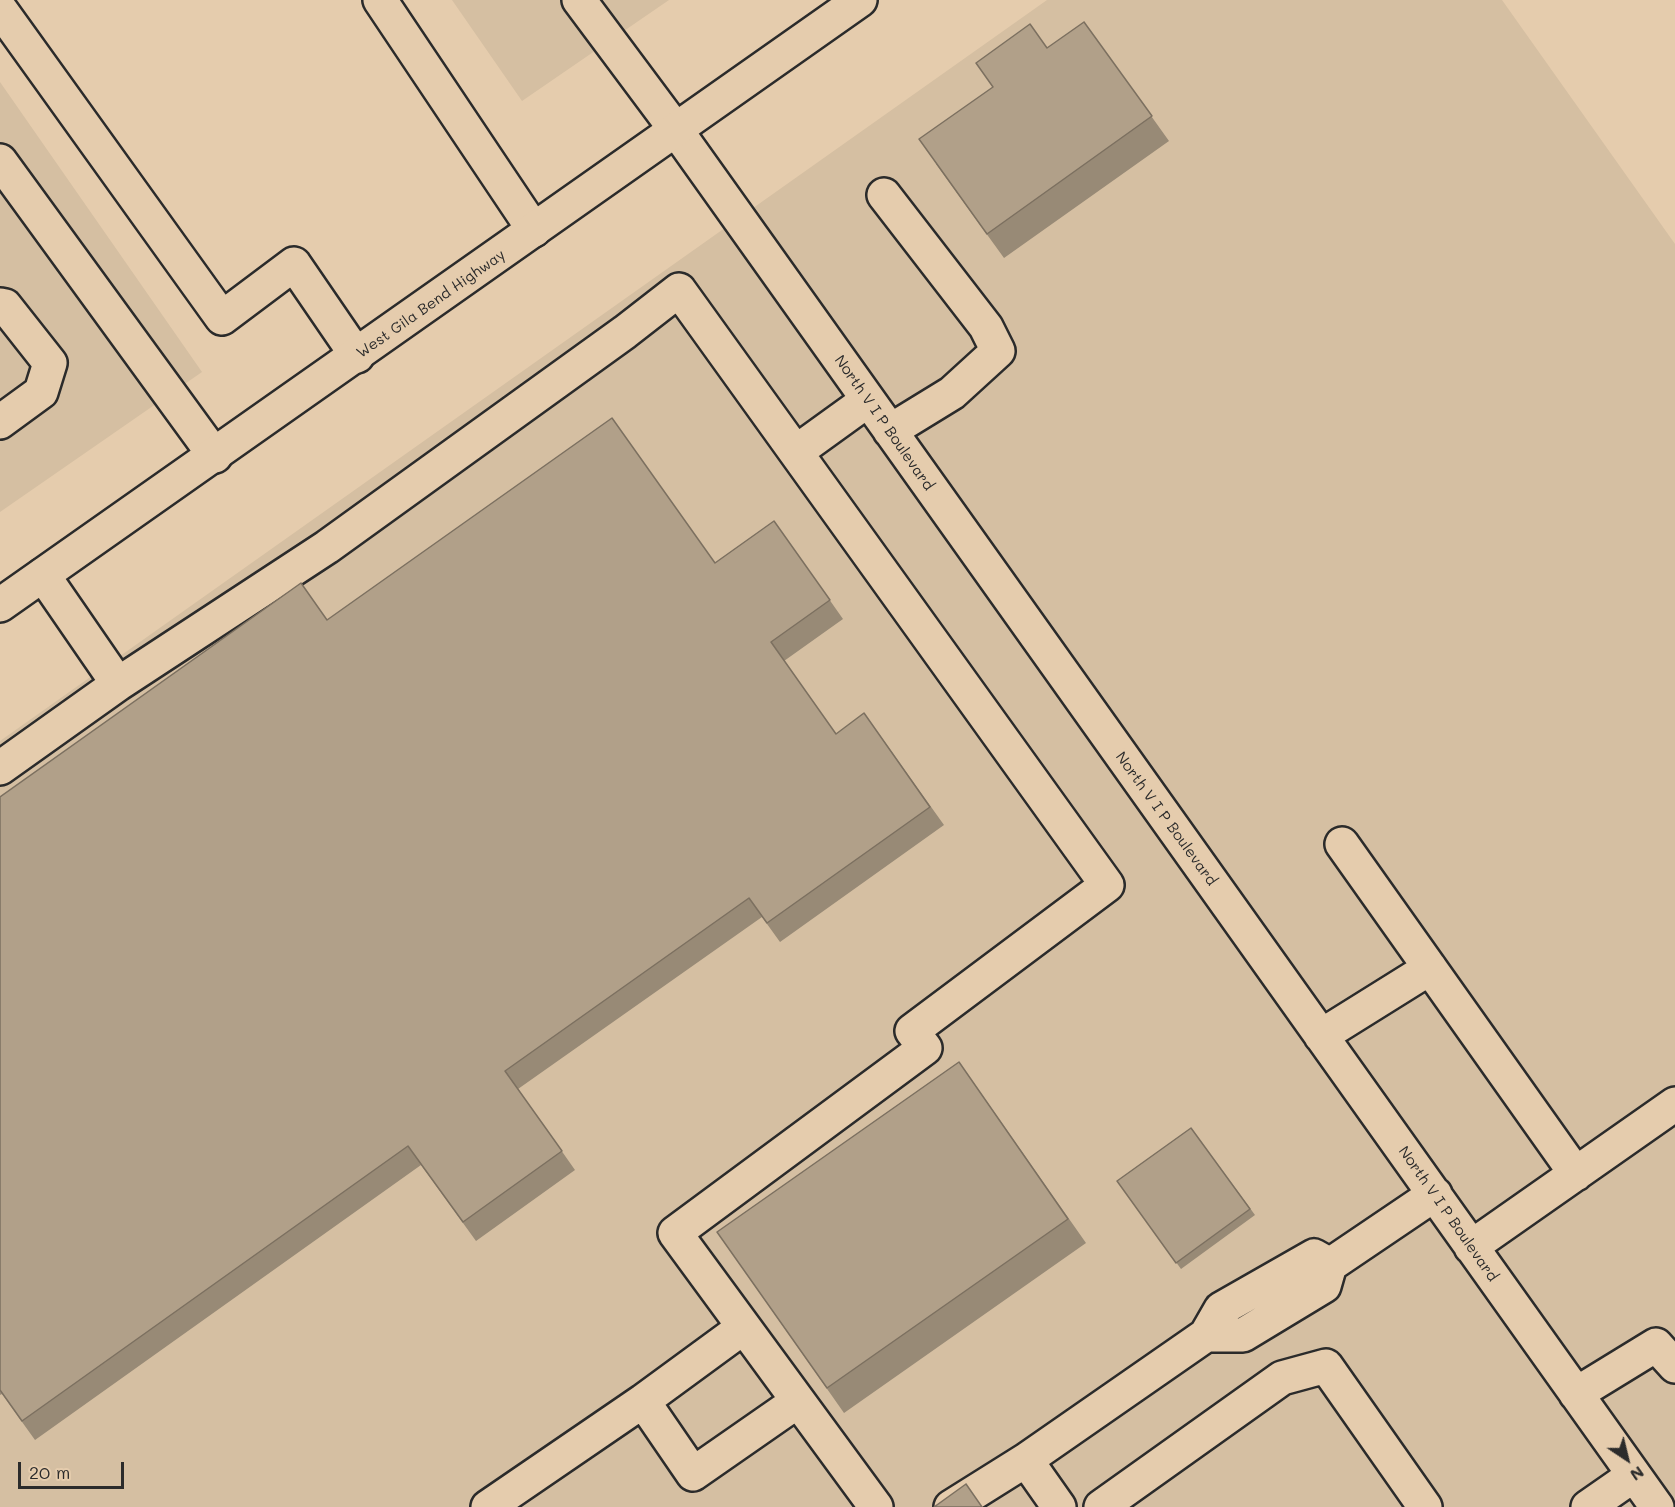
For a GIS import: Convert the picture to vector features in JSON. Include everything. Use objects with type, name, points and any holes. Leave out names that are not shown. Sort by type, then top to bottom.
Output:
[{"type":"street","points":[[380,0],[534,230]]},
{"type":"street","name":"North V I P Boulevard","points":[[579,0],[676,130],[1657,1507]]},
{"type":"street","name":"West Gila Bend Highway","points":[[0,605],[215,456],[860,0]]},
{"type":"street","points":[[0,9],[222,318],[294,264],[357,356]]},
{"type":"street","points":[[0,161],[215,456]]},
{"type":"street","points":[[884,195],[986,327],[998,351],[952,393],[890,431]]},
{"type":"street","points":[[0,768],[118,684],[327,547],[625,332],[679,290],[1107,885],[912,1031],[925,1048],[675,1233],[876,1507]]},
{"type":"street","points":[[0,305],[5,306],[50,363],[41,392],[0,422]]},
{"type":"street","points":[[796,452],[868,400]]},
{"type":"street","points":[[43,575],[118,684]]},
{"type":"street","points":[[1342,844],[1576,1174]]},
{"type":"street","points":[[1321,1036],[1430,968]]},
{"type":"street","points":[[1472,1247],[1675,1104]]},
{"type":"street","points":[[951,1507],[1026,1460],[1206,1335],[1221,1309],[1314,1256],[1330,1266],[1434,1194]]},
{"type":"street","points":[[488,1507],[643,1401],[744,1327]]},
{"type":"street","points":[[1576,1394],[1656,1345],[1675,1366]]},
{"type":"street","points":[[1101,1507],[1282,1378],[1326,1366],[1425,1507]]},
{"type":"street","points":[[643,1401],[693,1474],[798,1401]]},
{"type":"street","points":[[1026,1460],[1059,1507]]},
{"type":"street","points":[[1588,1507],[1634,1475]]},
{"type":"shaded area","points":[[452,0],[669,0],[522,101]]},
{"type":"shaded area","points":[[1047,0],[1502,0],[1675,244],[1675,1507],[0,1507],[0,741]]},
{"type":"shaded area","points":[[0,82],[202,372],[0,512]]},
{"type":"building","points":[[1084,22],[1152,116],[987,234],[919,139],[993,87],[976,63],[1030,24],[1047,48]]},
{"type":"building","points":[[612,418],[715,563],[774,521],[830,600],[771,642],[836,734],[864,713],[930,807],[767,923],[749,898],[505,1071],[562,1151],[463,1222],[408,1146],[22,1421],[0,1390],[0,797],[301,583],[327,620]]},
{"type":"building","points":[[959,1062],[1068,1219],[827,1388],[717,1232]]},
{"type":"building","points":[[1191,1128],[1250,1209],[1176,1263],[1117,1181]]},
{"type":"building","points":[[966,1484],[982,1507],[934,1507]]}]
